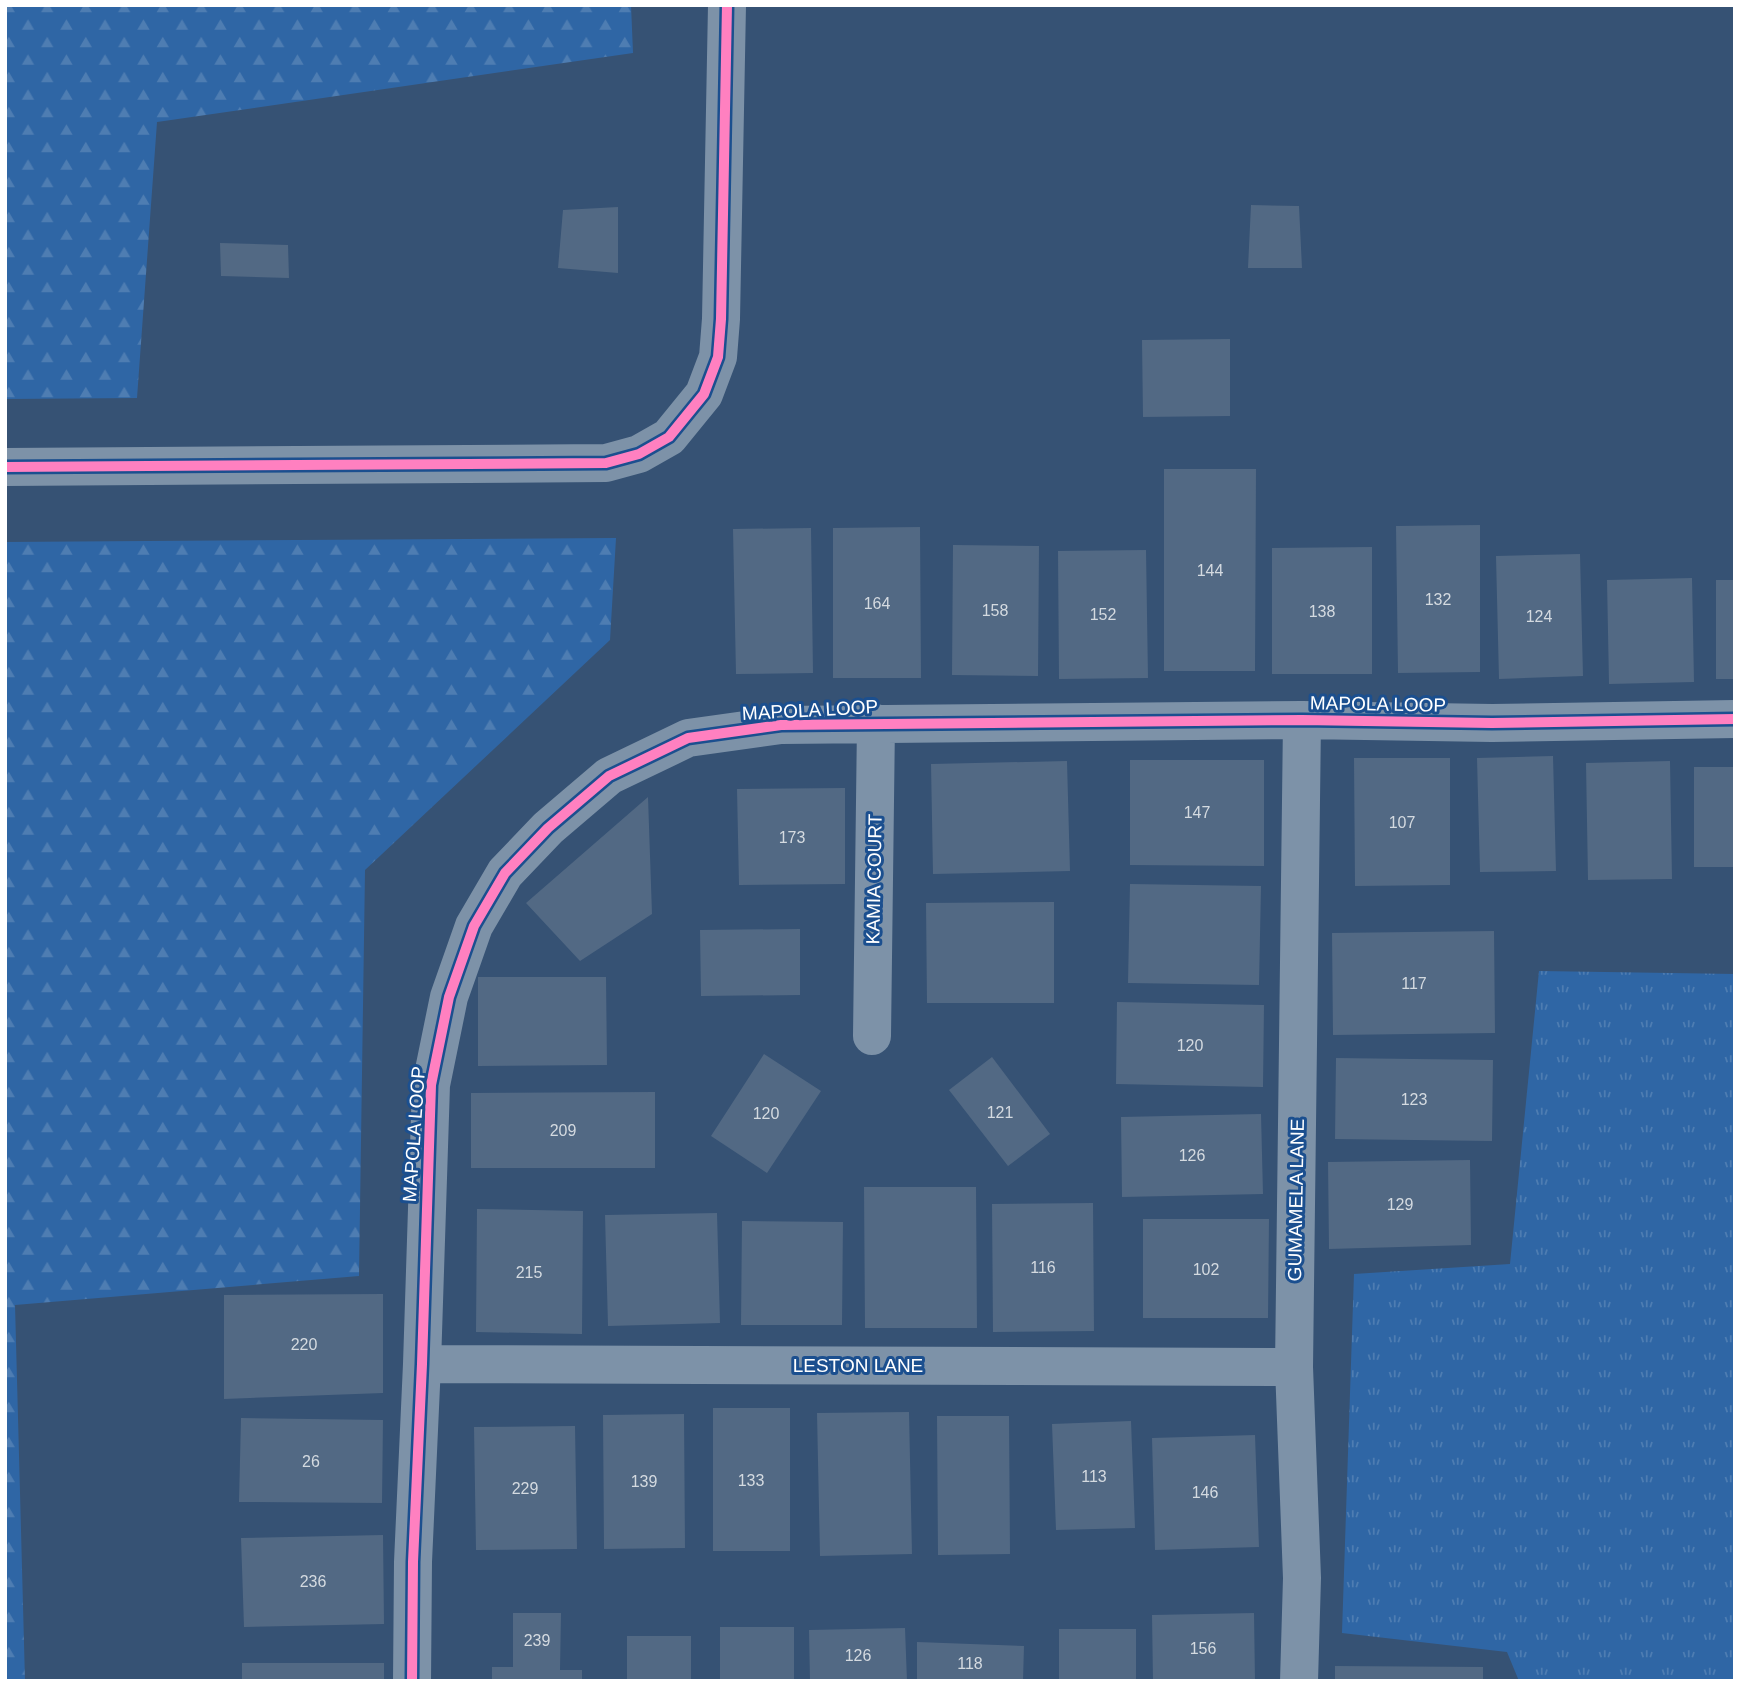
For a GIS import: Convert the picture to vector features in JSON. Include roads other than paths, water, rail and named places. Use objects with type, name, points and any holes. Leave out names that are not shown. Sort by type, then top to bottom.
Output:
[{"type":"street","points":[[5,467],[606,463],[639,454],[669,437],[704,394],[718,356],[727,5]]},
{"type":"street","name":"MAPOLA LOOP","points":[[412,1681],[413,1562],[431,1085],[449,997],[474,926],[506,873],[548,828],[609,776],[688,738],[781,725],[1302,720],[1492,723],[1735,719]]},
{"type":"street","name":"GUMAMELA LANE","points":[[1299,1681],[1302,1578],[1294,1367],[1302,720]]},
{"type":"street","name":"KAMIA COURT","points":[[872,1036],[876,723]]},
{"type":"street","name":"LESTON LANE","points":[[422,1364],[1294,1367]]}]
